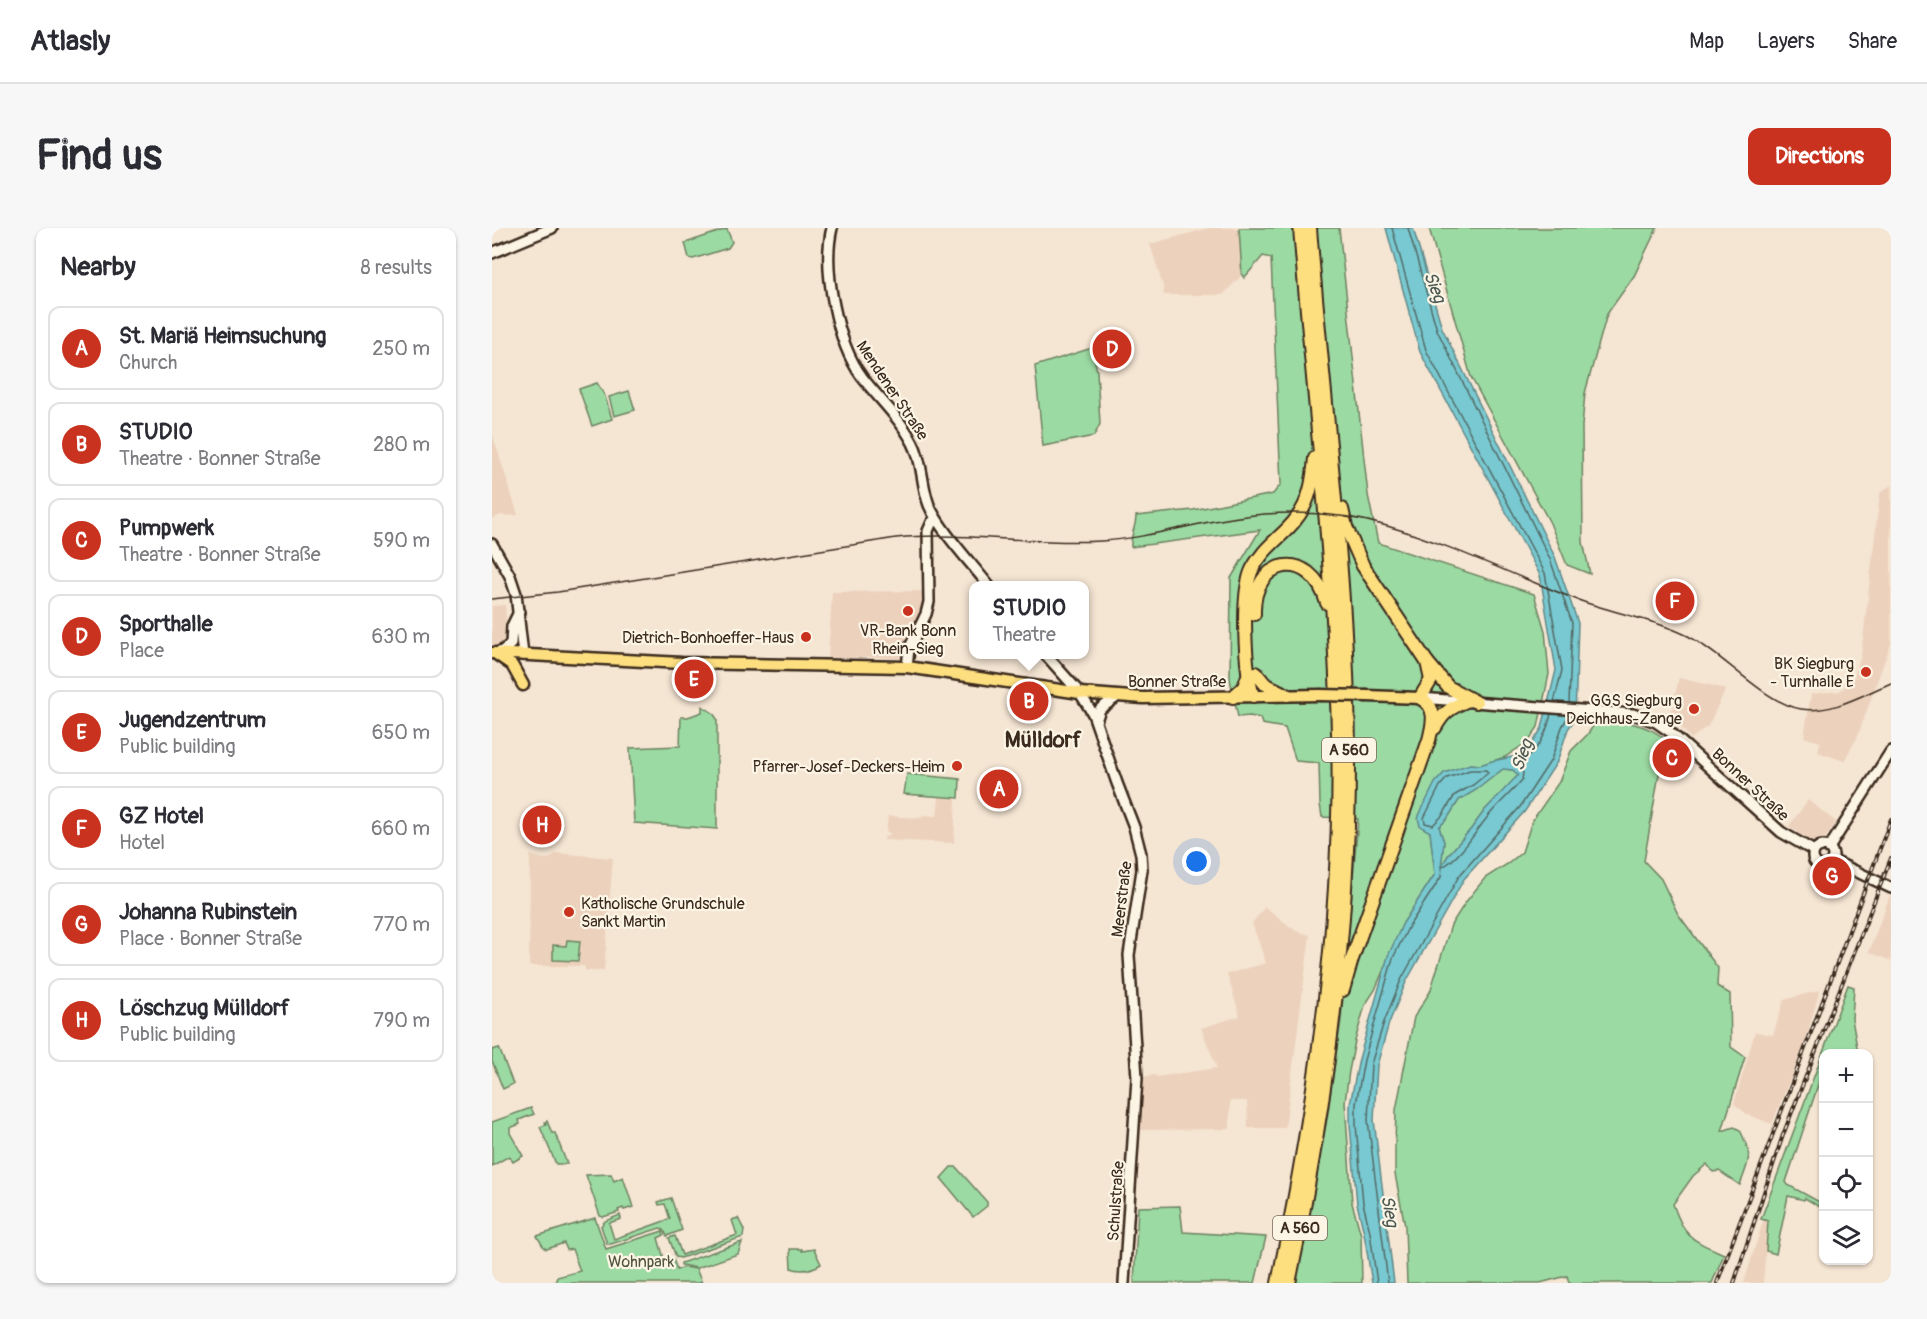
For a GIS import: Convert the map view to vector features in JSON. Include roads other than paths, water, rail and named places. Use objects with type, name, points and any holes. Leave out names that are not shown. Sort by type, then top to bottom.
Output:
[{"type":"highway","name":"A 560","points":[[1278,1283],[1312,1100],[1323,1026],[1332,936],[1338,776],[1335,654],[1328,537],[1300,228]]},
{"type":"highway","name":"A 560","points":[[1289,1283],[1311,1172],[1333,1032],[1343,934],[1349,765],[1344,632],[1333,467],[1310,228]]},
{"type":"highway","points":[[1253,696],[1246,598],[1251,571],[1303,508],[1312,480],[1318,431]]},
{"type":"highway","points":[[1333,467],[1346,527],[1363,566],[1427,662],[1448,687],[1471,702]]},
{"type":"highway","points":[[1233,697],[1244,687],[1252,674],[1253,605],[1256,591],[1263,579],[1274,569],[1287,565],[1298,566],[1307,570],[1317,580],[1324,591],[1328,605],[1335,654]]},
{"type":"highway","points":[[1427,662],[1431,680],[1420,698],[1427,701],[1433,716],[1429,740]]},
{"type":"highway","points":[[1252,674],[1265,684],[1287,695]]},
{"type":"highway","points":[[1333,1032],[1352,959],[1429,740],[1443,714],[1451,708],[1471,702]]},
{"type":"main road","name":"Bonner Straße","points":[[494,654],[682,663],[907,668],[1080,693],[1177,699],[1287,695],[1420,698]]},
{"type":"main road","points":[[494,654],[512,664],[523,685]]},
{"type":"street","points":[[492,253],[552,228]]},
{"type":"street","name":"Mendener Straße","points":[[832,228],[829,248],[830,274],[846,349],[862,377],[898,420],[914,445],[919,455],[926,494],[936,519],[986,581]]},
{"type":"street","points":[[907,668],[909,649],[929,602],[928,531],[936,519]]},
{"type":"street","points":[[492,543],[510,576],[519,612],[523,655]]},
{"type":"street","points":[[494,654],[511,644],[512,626],[519,612]]},
{"type":"street","points":[[1049,659],[1069,684],[1080,693]]},
{"type":"street","name":"Meerstraße","points":[[1080,693],[1096,721],[1134,826],[1141,854],[1142,870],[1129,955],[1136,1043],[1134,1121]]},
{"type":"street","points":[[1096,721],[1100,709],[1118,696]]},
{"type":"street","name":"Bonner Straße","points":[[1420,698],[1612,712],[1648,718],[1699,757],[1781,832],[1815,851]]},
{"type":"street","points":[[1829,848],[1891,751]]},
{"type":"street","points":[[1821,846],[1829,848],[1833,854],[1832,861],[1826,865],[1818,864],[1814,858],[1815,851],[1821,846]]},
{"type":"street","points":[[1832,861],[1891,888]]},
{"type":"street","name":"Schulstraße","points":[[1124,1283],[1134,1121]]},
{"type":"water","name":"Sieg","points":[[1386,228],[1413,228],[1442,328],[1555,557],[1578,623],[1575,719],[1568,729],[1557,762],[1525,811],[1464,879],[1406,982],[1389,1023],[1377,1065],[1374,1120],[1394,1283],[1372,1283],[1357,1204],[1350,1104],[1359,1059],[1388,956],[1403,923],[1435,874],[1430,832],[1420,826],[1418,818],[1435,783],[1444,773],[1470,764],[1480,765],[1522,755],[1531,746],[1542,728],[1556,670],[1540,575],[1420,352]],"holes":[[[1503,769],[1513,770],[1518,775],[1485,810],[1441,867],[1444,842],[1439,827],[1459,800]]]},
{"type":"tram line","points":[[492,599],[558,592],[896,538],[948,536],[1075,542],[1101,541],[1262,514],[1325,514],[1387,526],[1459,551],[1578,600],[1675,630],[1716,654],[1774,698],[1801,709],[1813,710],[1836,706],[1891,683]]},
{"type":"railway","points":[[1717,1283],[1891,819]]},
{"type":"railway","points":[[1734,1283],[1783,1135],[1891,858]]},
{"type":"place","name":"Sporthalle","points":[[1112,349]]},
{"type":"place","name":"GZ Hotel","points":[[1675,601]]},
{"type":"place","name":"VR-Bank Bonn Rhein-Sieg","points":[[908,611]]},
{"type":"place","name":"Dietrich-Bonhoeffer-Haus","points":[[806,637]]},
{"type":"place","name":"BK Siegburg - Turnhalle E","points":[[1866,672]]},
{"type":"place","name":"Jugendzentrum","points":[[694,679]]},
{"type":"place","name":"STUDIO","points":[[1029,701]]},
{"type":"place","name":"GGS Siegburg Deichhaus-Zange","points":[[1694,709]]},
{"type":"place","name":"Pumpwerk","points":[[1672,758]]},
{"type":"place","name":"Pfarrer-Josef-Deckers-Heim","points":[[957,766]]},
{"type":"place","name":"St. Mariä Heimsuchung","points":[[999,789]]},
{"type":"place","name":"Löschzug Mülldorf","points":[[542,825]]},
{"type":"place","name":"Johanna Rubinstein","points":[[1832,876]]},
{"type":"place","name":"Katholische Grundschule Sankt Martin","points":[[569,912]]},
{"type":"district","name":"Mülldorf","points":[[1043,739]]},
{"type":"park label","name":"Wohnpark","points":[[641,1261]]}]
